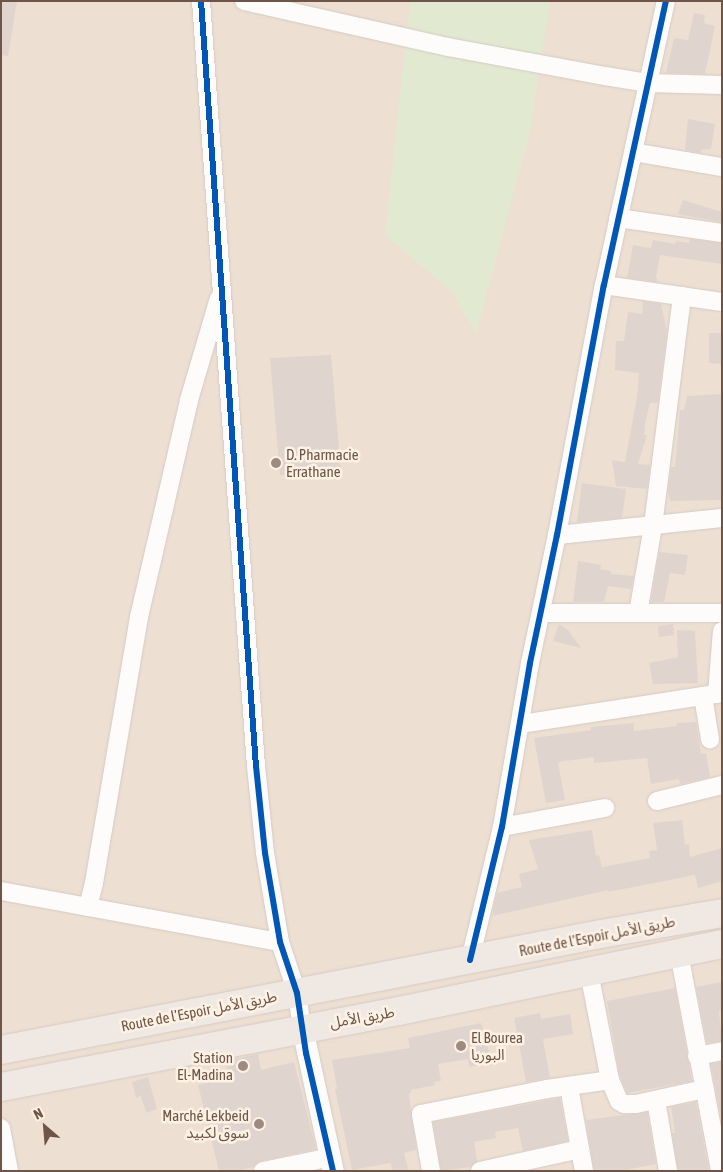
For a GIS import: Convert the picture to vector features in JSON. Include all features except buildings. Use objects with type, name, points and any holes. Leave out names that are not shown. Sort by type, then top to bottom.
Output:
[{"type":"highway","name":"Route de l’Espoir طريق الأمل","points":[[1,1050],[722,913]]},
{"type":"highway","name":"طريق الأمل","points":[[1,1087],[399,1011],[722,944]]},
{"type":"street","points":[[201,1],[256,766],[266,853],[280,942],[297,993],[302,1028],[332,1164],[263,1171]]},
{"type":"street","points":[[244,1],[319,10],[448,47],[648,83],[722,85]]},
{"type":"street","points":[[470,960],[502,827],[530,663],[542,613],[604,285],[666,1]]},
{"type":"street","points":[[633,152],[722,167]]},
{"type":"street","points":[[618,218],[722,233]]},
{"type":"street","points":[[604,285],[722,302]]},
{"type":"street","points":[[88,907],[94,883],[139,617],[188,400],[222,288]]},
{"type":"street","points":[[638,613],[653,526],[682,296]]},
{"type":"street","points":[[557,535],[722,518]]},
{"type":"street","points":[[542,613],[722,613]]},
{"type":"street","points":[[710,738],[722,631]]},
{"type":"street","points":[[521,724],[714,694]]},
{"type":"street","points":[[657,801],[722,785]]},
{"type":"street","points":[[502,827],[606,808]]},
{"type":"street","points":[[1,891],[280,942]]},
{"type":"street","points":[[679,953],[704,1089],[716,1124],[720,1171]]},
{"type":"street","points":[[589,972],[610,1080],[615,1096],[624,1104],[636,1104],[704,1089]]},
{"type":"street","points":[[697,1056],[722,1051]]},
{"type":"street","points":[[431,1171],[421,1114],[610,1080]]},
{"type":"street","points":[[569,1087],[584,1171]]},
{"type":"street","points":[[656,1100],[667,1170]]},
{"type":"street","points":[[1,1128],[8,1171]]},
{"type":"street","points":[[480,1171],[580,1150]]},
{"type":"shaded area","points":[[1,1],[722,1],[722,1171],[1,1171]]},
{"type":"green space","points":[[410,1],[550,1],[530,132],[476,334],[453,293],[385,235]]},
{"type":"cycle path","points":[[201,1],[256,766],[265,853],[280,942],[297,993],[306,1053],[333,1171]]},
{"type":"cycle path","points":[[470,960],[502,827],[530,663],[557,535],[604,285],[666,1]]},
{"type":"place","name":"D. Pharmacie Errathane","points":[[276,463]]},
{"type":"place","name":"El Bourea البوريا","points":[[461,1046]]},
{"type":"place","name":"Station El-Madina","points":[[243,1066]]},
{"type":"place","name":"Marché Lekbeid سوق لكبيد","points":[[259,1124]]}]
